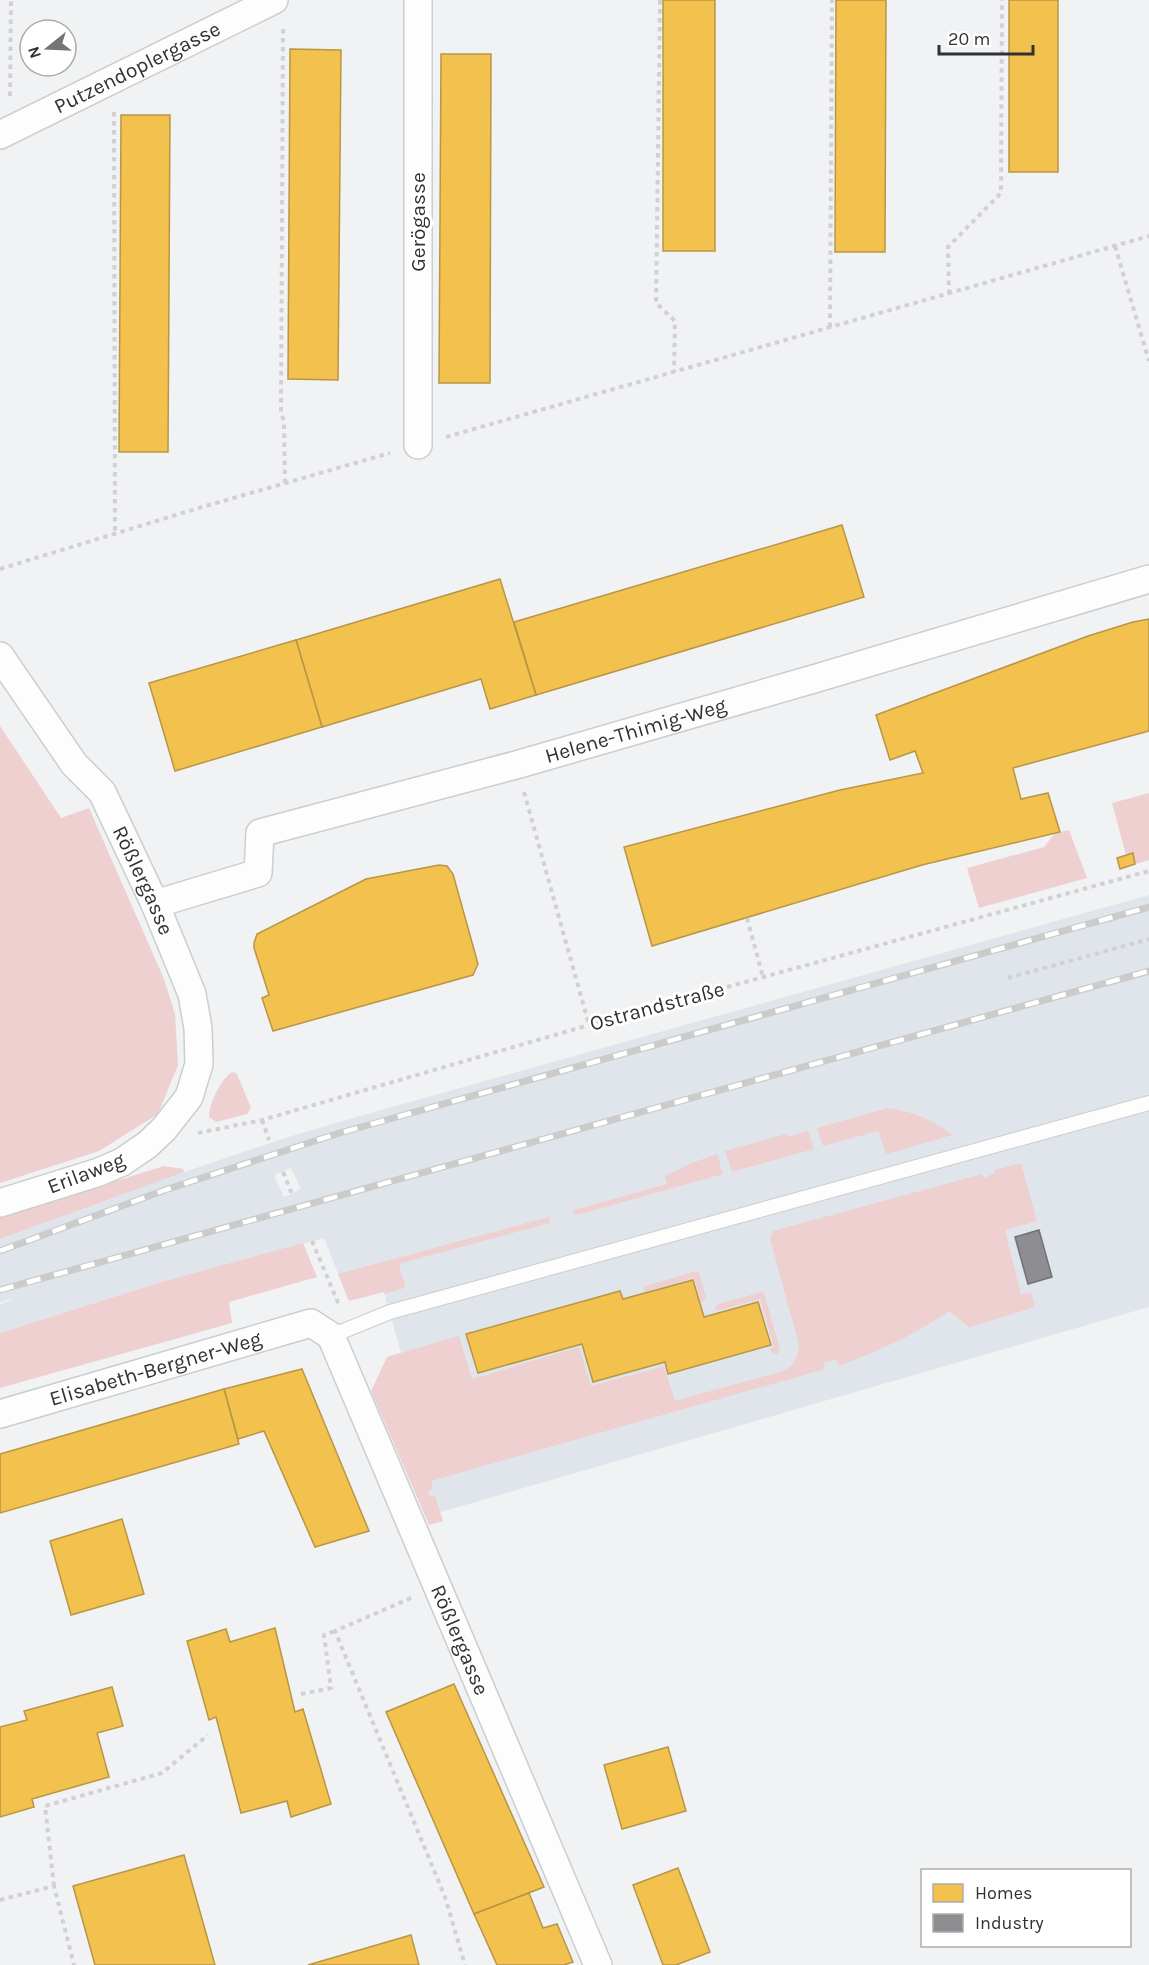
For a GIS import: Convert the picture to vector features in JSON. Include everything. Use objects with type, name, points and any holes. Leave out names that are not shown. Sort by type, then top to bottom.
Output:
[{"type":"street","name":"Gerögasse","points":[[418,0],[418,445]]},
{"type":"street","name":"Putzendoplergasse","points":[[5,132],[114,78],[279,12]]},
{"type":"street","name":"Helene-Thimig-Weg","points":[[155,904],[258,873],[260,833],[516,765],[1149,579]]},
{"type":"street","name":"Rößlergasse","points":[[0,656],[74,764],[102,792],[155,904],[192,994],[198,1028],[199,1064],[189,1097],[164,1129]]},
{"type":"street","name":"Erilaweg","points":[[0,1203],[99,1172],[122,1162],[147,1145],[164,1129]]},
{"type":"street","name":"Rößlergasse","points":[[321,1329],[437,1587],[598,1965]]},
{"type":"street","name":"Elisabeth-Bergner-Weg","points":[[0,1414],[321,1329]]},
{"type":"lane","points":[[321,1329],[1149,1103]]},
{"type":"path","points":[[5,132],[11,0]]},
{"type":"path","points":[[660,0],[656,303],[675,321],[674,372]]},
{"type":"path","points":[[830,327],[832,0]]},
{"type":"path","points":[[949,294],[948,247],[1001,193],[1002,0]]},
{"type":"path","points":[[279,12],[280,412],[284,422],[285,483]]},
{"type":"path","points":[[114,78],[115,534]]},
{"type":"path","points":[[0,569],[285,483],[1149,236]]},
{"type":"path","points":[[1115,246],[1149,361]]},
{"type":"path","points":[[516,765],[589,1025]]},
{"type":"path","name":"Ostrandstraße","points":[[164,1129],[198,1133],[262,1120],[589,1025],[1149,871]]},
{"type":"path","points":[[747,918],[763,977]]},
{"type":"path","points":[[1008,978],[1149,939]]},
{"type":"path","points":[[262,1120],[269,1140]]},
{"type":"path","points":[[283,1172],[292,1194]]},
{"type":"path","points":[[312,1241],[342,1311],[321,1329]]},
{"type":"path","points":[[301,1694],[331,1688],[324,1635],[437,1587]]},
{"type":"path","points":[[335,1631],[445,1897],[465,1965]]},
{"type":"path","points":[[74,1965],[54,1886],[45,1806],[162,1773],[208,1735]]},
{"type":"path","points":[[0,1900],[54,1886]]},
{"type":"shaded area","points":[[0,726],[61,818],[89,808],[164,979],[175,1014],[178,1065],[158,1114],[99,1151],[0,1183]]},
{"type":"shaded area","points":[[1149,793],[1149,860],[1120,869],[1117,858],[1126,855],[1112,803]]},
{"type":"shaded area","points":[[1069,830],[1087,878],[979,908],[967,868],[1044,847],[1055,833]]},
{"type":"shaded area","points":[[1149,895],[1149,1307],[427,1516],[387,1357],[401,1353],[384,1292],[349,1301],[324,1238],[161,1282],[0,1333],[0,1305],[14,1298],[0,1302],[0,1239],[155,1182],[346,1120]],"holes":[[[291,1168],[301,1189],[284,1197],[274,1175]]]},
{"type":"shaded area","points":[[233,1072],[237,1074],[251,1108],[247,1114],[216,1122],[209,1117],[211,1106],[220,1085]]},
{"type":"shaded area","points":[[888,1108],[922,1117],[952,1135],[886,1154],[878,1131],[823,1146],[817,1128]]},
{"type":"shaded area","points":[[808,1131],[814,1149],[732,1172],[725,1151],[786,1134],[788,1137]]},
{"type":"shaded area","points":[[717,1154],[723,1174],[577,1215],[571,1211],[667,1184],[665,1176]]},
{"type":"shaded area","points":[[1021,1163],[1037,1221],[1005,1230],[1021,1295],[1031,1292],[1035,1307],[969,1327],[949,1311],[896,1342],[839,1366],[836,1359],[824,1363],[825,1369],[431,1481],[433,1489],[428,1491],[430,1497],[435,1496],[443,1521],[429,1525],[371,1391],[387,1357],[459,1336],[472,1379],[579,1347],[591,1386],[664,1366],[675,1401],[783,1371],[795,1361],[799,1345],[770,1239],[773,1231],[982,1174],[984,1178],[995,1173],[995,1170]]},
{"type":"shaded area","points":[[164,1166],[183,1169],[184,1172],[0,1239],[0,1217]]},
{"type":"shaded area","points":[[549,1217],[550,1223],[402,1263],[399,1267],[404,1288],[385,1294],[383,1292],[349,1301],[338,1274]]},
{"type":"shaded area","points":[[303,1243],[317,1277],[229,1302],[232,1323],[0,1388],[0,1333],[161,1282]]},
{"type":"shaded area","points":[[693,1272],[699,1273],[706,1297],[704,1301],[701,1302],[694,1278],[645,1292],[643,1288],[645,1286]]},
{"type":"shaded area","points":[[762,1292],[780,1350],[777,1354],[773,1354],[770,1349],[774,1347],[760,1299],[716,1311],[715,1307],[718,1304]]},
{"type":"building: Homes","points":[[663,0],[715,0],[715,251],[663,251]]},
{"type":"building: Homes","points":[[836,0],[886,0],[885,252],[835,252]]},
{"type":"building: Homes","points":[[1009,0],[1058,0],[1058,172],[1009,172]]},
{"type":"building: Homes","points":[[290,49],[341,50],[338,380],[288,379]]},
{"type":"building: Homes","points":[[441,54],[491,54],[490,383],[439,383]]},
{"type":"building: Homes","points":[[121,115],[170,115],[168,452],[119,452]]},
{"type":"building: Homes","points":[[842,525],[864,597],[536,695],[514,622]]},
{"type":"building: Homes","points":[[500,579],[536,695],[490,709],[481,679],[322,727],[296,640]]},
{"type":"building: Homes","points":[[1149,619],[1149,731],[1013,768],[1021,799],[1048,793],[1060,832],[922,865],[652,946],[624,847],[840,790],[923,773],[915,751],[890,760],[876,715],[1088,636]]},
{"type":"building: Homes","points":[[296,640],[322,727],[175,771],[149,683]]},
{"type":"building: Homes","points":[[1133,853],[1135,864],[1120,869],[1117,858]]},
{"type":"building: Homes","points":[[439,865],[447,866],[453,874],[478,964],[473,975],[273,1031],[262,998],[269,995],[254,948],[257,934],[366,879]]},
{"type":"building: Homes","points":[[693,1280],[704,1317],[758,1302],[771,1345],[668,1374],[665,1362],[593,1382],[582,1344],[478,1373],[466,1334],[620,1291],[623,1299]]},
{"type":"building: Homes","points":[[302,1369],[369,1531],[315,1547],[264,1431],[238,1439],[224,1389]]},
{"type":"building: Homes","points":[[224,1389],[239,1444],[0,1513],[0,1454]]},
{"type":"building: Homes","points":[[122,1519],[144,1594],[71,1615],[50,1541]]},
{"type":"building: Homes","points":[[275,1628],[295,1712],[303,1709],[331,1804],[291,1817],[287,1801],[241,1813],[216,1717],[209,1720],[187,1641],[226,1629],[230,1642]]},
{"type":"building: Homes","points":[[454,1684],[544,1887],[474,1914],[386,1712]]},
{"type":"building: Homes","points":[[112,1687],[123,1726],[97,1733],[109,1777],[32,1799],[34,1807],[0,1817],[0,1727],[27,1720],[24,1711]]},
{"type":"building: Homes","points":[[668,1747],[686,1811],[622,1829],[604,1765]]},
{"type":"building: Homes","points":[[184,1855],[215,1965],[95,1965],[73,1886]]},
{"type":"building: Homes","points":[[678,1868],[710,1952],[676,1965],[663,1965],[633,1885]]},
{"type":"building: Homes","points":[[529,1893],[543,1928],[557,1924],[573,1962],[564,1965],[497,1965],[474,1914]]},
{"type":"building: Homes","points":[[411,1935],[419,1965],[308,1965]]},
{"type":"building: Industry","points":[[1039,1230],[1052,1277],[1028,1284],[1015,1237]]},
{"type":"railway","points":[[0,1251],[165,1190],[336,1134],[1149,907]]},
{"type":"railway","points":[[0,1290],[1149,971]]}]
